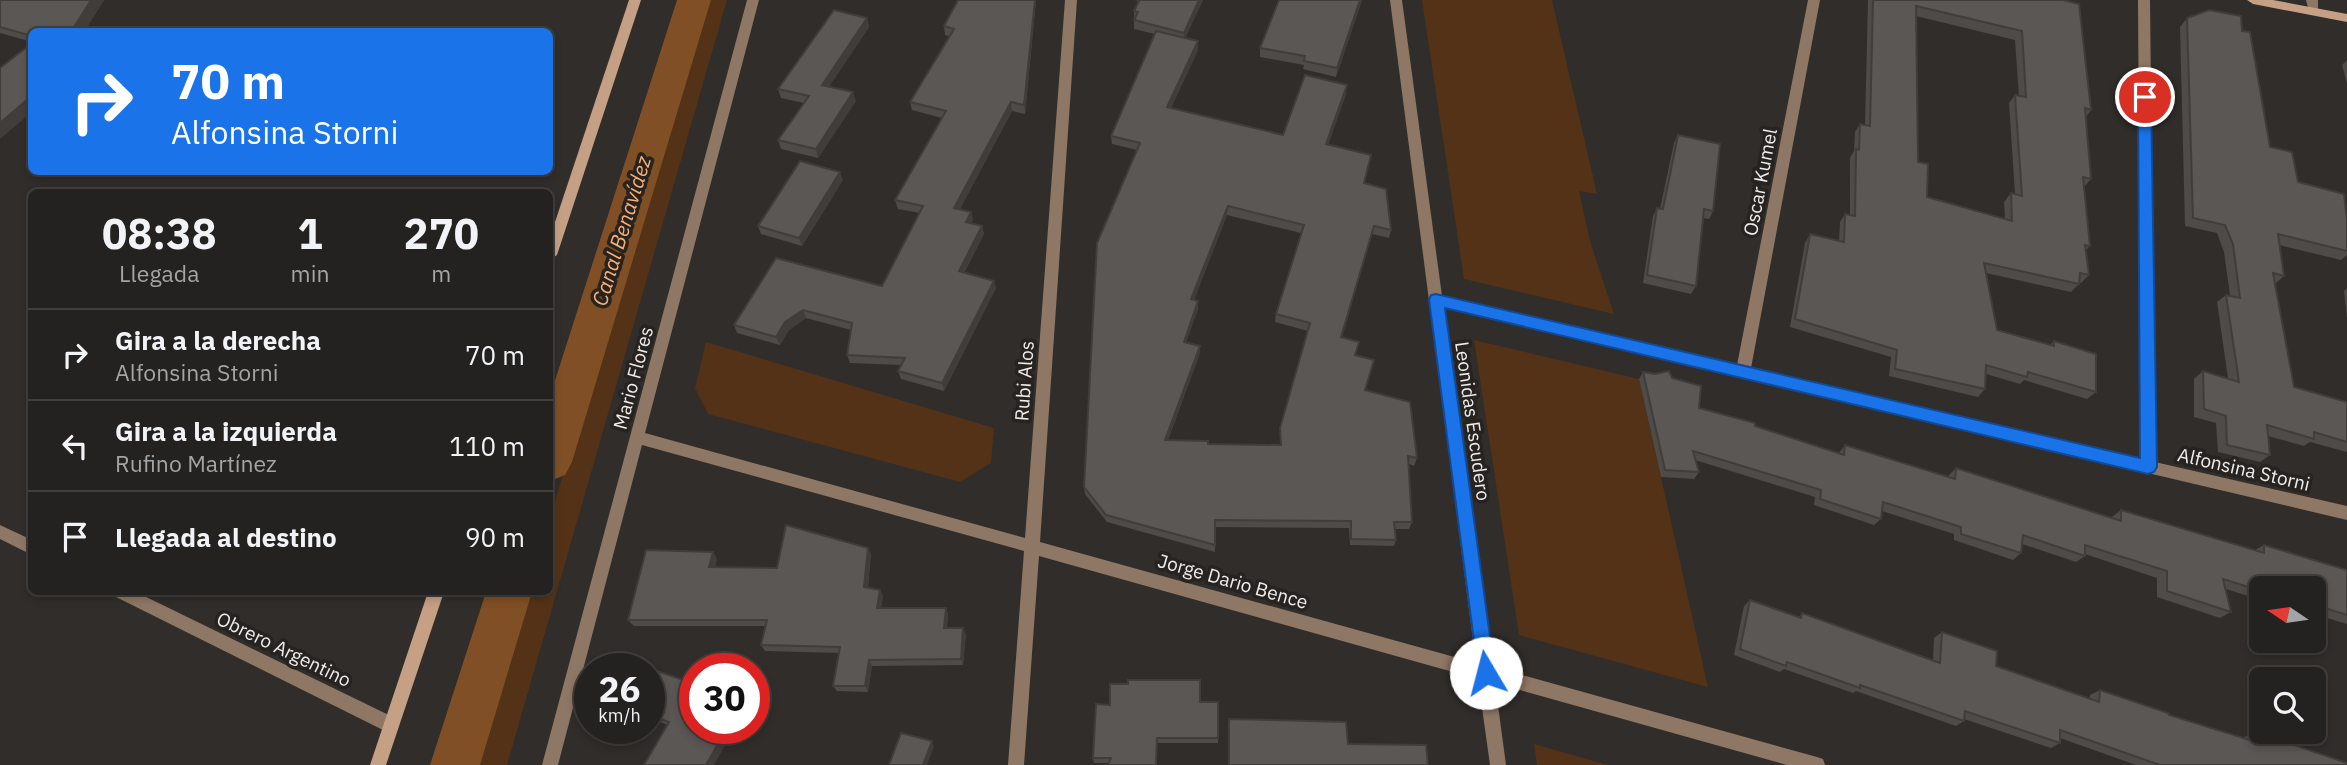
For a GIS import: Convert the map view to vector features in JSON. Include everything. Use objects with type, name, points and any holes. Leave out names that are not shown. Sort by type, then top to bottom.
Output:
[{"type":"main road","points":[[553,246],[635,0]]},
{"type":"main road","points":[[2253,0],[2313,6],[2347,19]]},
{"type":"main road","points":[[378,765],[435,595]]},
{"type":"street","name":"Mario Flores","points":[[550,765],[753,0]]},
{"type":"street","name":"Rubi Alos","points":[[1016,765],[1071,0]]},
{"type":"street","name":"Leonidas Escudero","points":[[1396,0],[1498,765]]},
{"type":"street","name":"Oscar Kumel","points":[[1743,372],[1814,0]]},
{"type":"street","points":[[2144,0],[2148,467]]},
{"type":"street","name":"Alfonsina Storni","points":[[1436,300],[2347,513]]},
{"type":"street","name":"Jorge Dario Bence","points":[[637,437],[1817,765]]},
{"type":"street","points":[[0,532],[28,546]]},
{"type":"street","name":"Obrero Argentino","points":[[127,595],[391,725]]},
{"type":"shaded area","points":[[706,0],[727,0],[507,765],[475,765],[526,595],[553,595],[553,508]]},
{"type":"shaded area","points":[[1422,0],[1552,0],[1597,194],[1579,191],[1590,241],[1614,314],[1464,279]]},
{"type":"shaded area","points":[[1474,340],[1639,379],[1708,687],[1519,635]]},
{"type":"shaded area","points":[[706,342],[994,428],[991,463],[960,482],[708,414],[695,388]]},
{"type":"shaded area","points":[[1534,744],[1608,765],[1537,765]]},
{"type":"building","points":[[0,0],[91,0],[74,28],[28,28],[28,35],[0,27]]},
{"type":"building","points":[[958,0],[1035,0],[1024,105],[1011,102],[954,208],[971,212],[966,222],[982,226],[959,271],[994,281],[942,383],[898,371],[905,358],[847,355],[852,323],[803,310],[785,322],[776,337],[734,325],[776,258],[882,286],[923,206],[895,200],[946,111],[910,102],[954,29],[944,26]]},
{"type":"building","points":[[1137,0],[1199,0],[1184,33],[1134,20],[1138,12],[1134,11],[1139,1]]},
{"type":"building","points":[[1279,0],[1360,0],[1337,68],[1304,61],[1305,56],[1260,48]]},
{"type":"building","points":[[1873,0],[2063,0],[2079,4],[2091,110],[2085,108],[2091,179],[2083,177],[2090,246],[2085,245],[2089,275],[2080,273],[2079,284],[1984,263],[1997,330],[2054,346],[2054,341],[2096,354],[2096,392],[2028,372],[2027,377],[1986,365],[1985,389],[1895,369],[1897,350],[1795,319],[1810,234],[1844,242],[1845,214],[1855,216],[1856,149],[1859,150],[1860,124],[1870,126]],"holes":[[[1916,6],[2022,31],[2026,97],[2015,95],[2022,196],[2011,193],[2012,221],[1927,197],[1928,164],[1918,162]]]},
{"type":"building","points":[[834,10],[867,18],[822,85],[853,92],[816,149],[778,140],[809,96],[778,89]]},
{"type":"building","points":[[2209,10],[2241,16],[2242,31],[2250,32],[2270,147],[2292,152],[2298,182],[2344,194],[2347,251],[2278,234],[2284,276],[2273,273],[2294,387],[2347,402],[2347,442],[2314,432],[2314,439],[2267,425],[2270,455],[2227,445],[2226,416],[2204,409],[2203,371],[2239,382],[2226,295],[2240,298],[2233,244],[2225,225],[2193,218],[2187,18]]},
{"type":"building","points":[[1156,31],[1198,41],[1167,107],[1283,135],[1305,75],[1347,85],[1326,144],[1371,155],[1364,183],[1386,189],[1391,230],[1374,226],[1341,337],[1359,342],[1355,355],[1374,360],[1365,390],[1410,402],[1417,458],[1408,456],[1412,522],[1394,522],[1396,540],[1351,539],[1351,521],[1215,520],[1215,545],[1106,515],[1084,487],[1097,243],[1140,143],[1111,136]],"holes":[[[1228,206],[1304,225],[1276,314],[1310,323],[1280,428],[1281,445],[1208,444],[1208,441],[1165,440],[1200,346],[1184,342],[1198,301],[1191,299]]]},
{"type":"building","points":[[28,46],[28,99],[0,123],[0,68]]},
{"type":"building","points":[[1678,135],[1720,144],[1713,211],[1704,209],[1696,286],[1647,275],[1657,208],[1663,209]]},
{"type":"building","points":[[800,161],[840,172],[799,238],[758,226]]},
{"type":"building","points":[[1669,371],[1672,378],[1701,386],[1699,408],[1755,423],[1755,426],[1844,455],[1845,445],[1955,479],[1956,468],[2121,521],[2121,510],[2264,553],[2264,545],[2347,570],[2347,615],[2326,608],[2326,576],[2249,576],[2249,587],[2223,579],[2231,612],[2167,591],[2167,571],[2085,545],[2085,556],[2023,535],[2021,553],[1961,534],[1961,527],[1883,502],[1881,519],[1820,499],[1821,490],[1693,451],[1699,472],[1665,470],[1643,372],[1655,374]]},
{"type":"building","points":[[786,525],[868,548],[864,587],[880,590],[877,608],[946,608],[944,628],[963,628],[961,659],[869,660],[865,686],[833,686],[840,647],[761,645],[767,620],[628,620],[646,550],[713,552],[709,567],[777,568]]},
{"type":"building","points":[[1750,600],[1801,618],[1802,613],[1940,663],[1942,632],[1997,651],[1996,666],[2099,702],[2100,690],[2249,740],[2249,744],[2291,744],[2347,765],[2160,765],[2060,730],[2060,743],[1965,711],[1964,721],[1860,685],[1860,688],[1787,662],[1786,666],[1740,649]]},
{"type":"building","points":[[665,674],[679,679],[679,744],[718,744],[706,765],[644,765],[656,744],[665,744],[665,729],[669,722],[665,721]]},
{"type":"building","points":[[1128,680],[1200,680],[1200,702],[1218,702],[1218,738],[1157,738],[1156,765],[1108,765],[1111,758],[1093,758],[1096,704],[1110,705],[1110,684],[1128,684]]},
{"type":"building","points":[[1229,719],[1346,722],[1348,744],[1426,745],[1428,765],[1229,765]]},
{"type":"building","points":[[901,733],[932,741],[923,765],[889,765]]},
{"type":"waterway","name":"Canal Benavídez","points":[[553,452],[694,0]]},
{"type":"waterway","name":"Canal Benavídez","points":[[455,765],[508,595]]},
{"type":"route","points":[[1486,673],[1436,300],[2148,467],[2145,97]]}]
